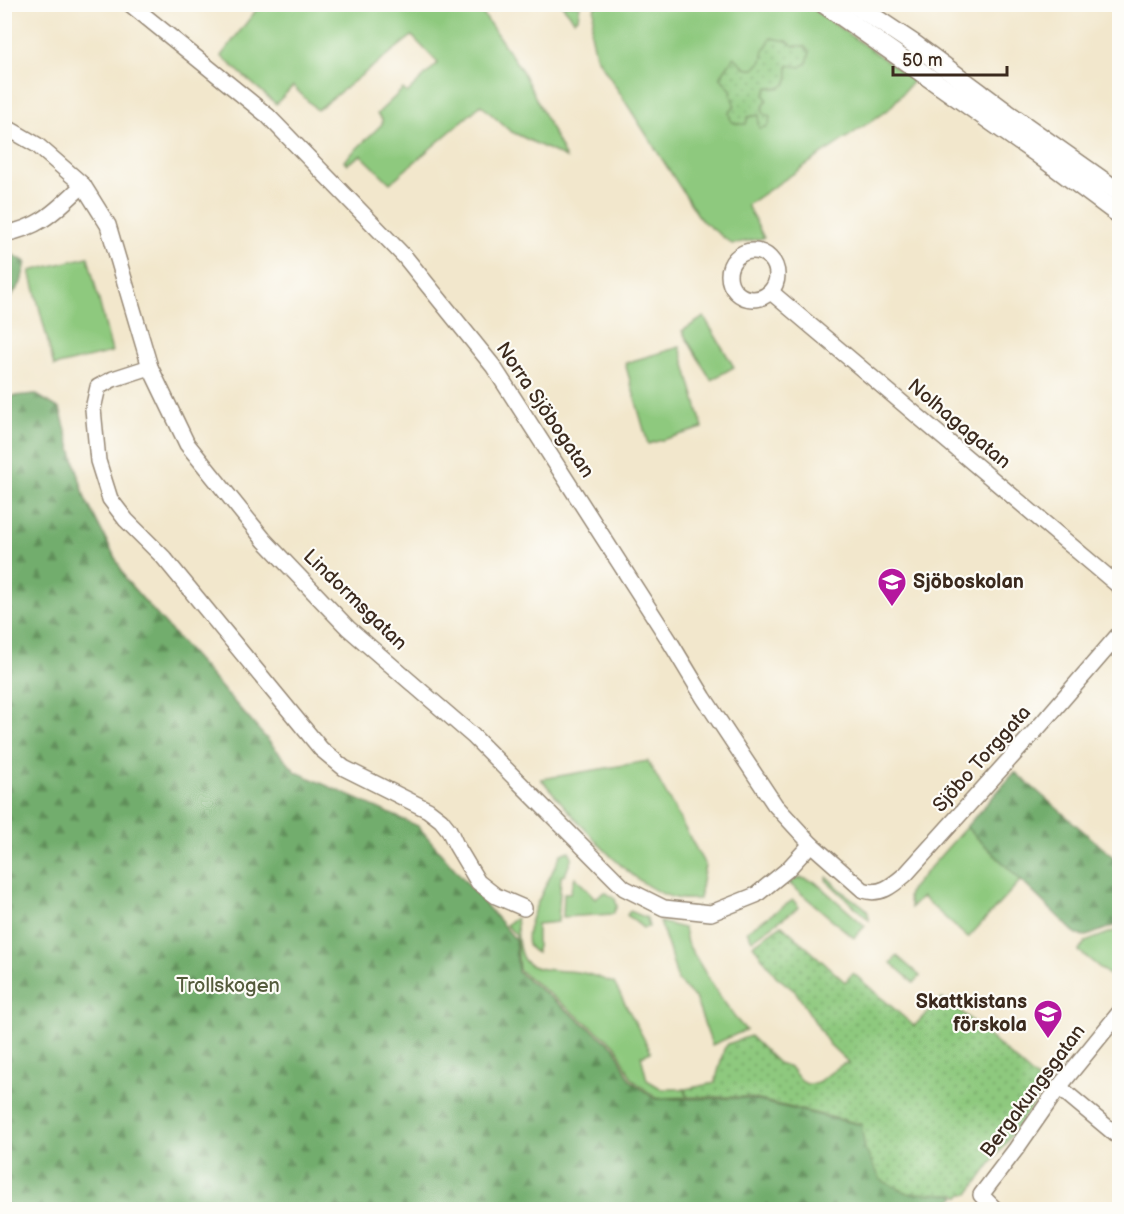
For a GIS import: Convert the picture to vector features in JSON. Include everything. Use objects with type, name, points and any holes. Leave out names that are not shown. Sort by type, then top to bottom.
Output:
[{"type":"street","name":"Norra Sjöbogatan","points":[[130,4],[268,116],[405,257],[493,366],[704,698],[775,805],[811,844],[863,890]]},
{"type":"street","points":[[824,4],[1038,154],[1119,215]]},
{"type":"street","points":[[854,4],[914,44],[1119,193]]},
{"type":"street","name":"Lindormsgatan","points":[[4,126],[38,145],[83,185],[108,225],[150,368],[187,444],[265,541],[348,628],[473,735],[624,888],[664,908],[711,913],[756,895],[787,870],[811,844]]},
{"type":"street","points":[[4,234],[22,231],[38,223],[52,214],[83,185]]},
{"type":"street","name":"Nolhagagatan","points":[[771,292],[1119,587]]},
{"type":"street","points":[[150,368],[113,379],[98,387],[93,409],[98,461],[110,499],[126,520],[164,558],[321,749],[344,768],[428,810],[441,820],[478,882],[496,896],[524,908]]},
{"type":"street","name":"Sjöbo Torggata","points":[[863,890],[881,891],[906,874],[1045,720],[1119,633]]},
{"type":"street","name":"Bergakungsgatan","points":[[996,1209],[981,1195],[1059,1087],[1119,1012]]},
{"type":"street","points":[[1059,1087],[1119,1138]]},
{"type":"green space","points":[[260,5],[477,5],[522,71],[566,158],[510,131],[481,105],[390,183],[361,155],[347,164],[344,161],[382,124],[382,119],[377,114],[403,89],[407,93],[438,63],[412,36],[317,110],[293,86],[276,104],[221,56]]},
{"type":"green space","points":[[562,5],[580,5],[578,18],[574,20]]},
{"type":"green space","points":[[595,5],[807,5],[914,80],[889,109],[747,205],[764,238],[732,244],[701,220],[596,56],[591,33]]},
{"type":"green space","points":[[771,38],[787,41],[794,46],[804,46],[810,52],[807,63],[801,67],[788,65],[786,84],[777,88],[768,87],[764,95],[767,99],[762,109],[764,114],[770,116],[766,127],[759,128],[759,115],[748,117],[746,124],[735,123],[731,121],[729,113],[735,107],[732,91],[720,77],[734,57],[747,69],[754,69],[762,61],[764,50]]},
{"type":"green space","points":[[5,252],[26,262],[21,283],[5,305]]},
{"type":"green space","points":[[88,257],[112,352],[54,366],[30,271]]},
{"type":"green space","points":[[704,317],[734,367],[711,380],[682,331]]},
{"type":"green space","points":[[680,347],[703,428],[648,444],[625,363]]},
{"type":"green space","name":"Trollskogen","points":[[35,394],[60,409],[85,498],[127,581],[296,772],[418,826],[515,939],[518,972],[615,1048],[630,1080],[655,1099],[745,1098],[875,1128],[956,1197],[939,1210],[5,1209],[4,397]]},
{"type":"green space","points":[[648,761],[705,865],[699,899],[676,898],[658,892],[640,881],[621,866],[585,830],[541,779]]},
{"type":"green space","points":[[1015,772],[1119,862],[1119,924],[1087,936],[1077,935],[966,827]]},
{"type":"green space","points":[[966,827],[1021,880],[968,938],[922,897],[911,908],[908,897],[910,890]]},
{"type":"green space","points":[[569,851],[572,857],[565,875],[561,876],[558,922],[537,924],[537,953],[529,947],[527,936],[534,912],[561,854]]},
{"type":"green space","points":[[575,877],[595,898],[605,892],[615,899],[617,906],[613,914],[563,917],[564,893],[570,893]]},
{"type":"green space","points":[[827,877],[864,907],[868,912],[869,920],[826,880]]},
{"type":"green space","points":[[802,878],[815,882],[865,926],[854,938],[789,883]]},
{"type":"green space","points":[[793,900],[799,907],[752,940],[747,931]]},
{"type":"green space","points":[[630,911],[647,918],[649,927],[643,928],[627,915]]},
{"type":"green space","points":[[516,918],[520,951],[528,964],[541,969],[582,973],[614,983],[651,1052],[641,1056],[647,1080],[662,1089],[685,1089],[687,1097],[656,1098],[632,1079],[616,1046],[519,970],[516,935],[506,925]]},
{"type":"green space","points":[[660,922],[684,928],[687,943],[715,989],[746,1030],[712,1045],[695,998],[678,981]]},
{"type":"green space","points":[[782,925],[845,982],[853,973],[914,1026],[942,999],[946,1002],[948,1000],[1046,1087],[969,1194],[963,1194],[960,1197],[956,1194],[908,1193],[881,1180],[865,1149],[861,1124],[747,1097],[687,1097],[685,1089],[715,1083],[724,1049],[728,1044],[750,1036],[778,1063],[790,1067],[801,1081],[807,1084],[815,1084],[843,1064],[849,1063],[829,1044],[796,992],[776,976],[753,945]]},
{"type":"green space","points":[[1119,929],[1119,983],[1079,951],[1085,942]]},
{"type":"green space","points":[[897,956],[920,976],[914,983],[891,963]]},
{"type":"place","name":"Sjöboskolan","points":[[892,608]]},
{"type":"place","name":"Skattkistans förskola","points":[[1048,1040]]}]
